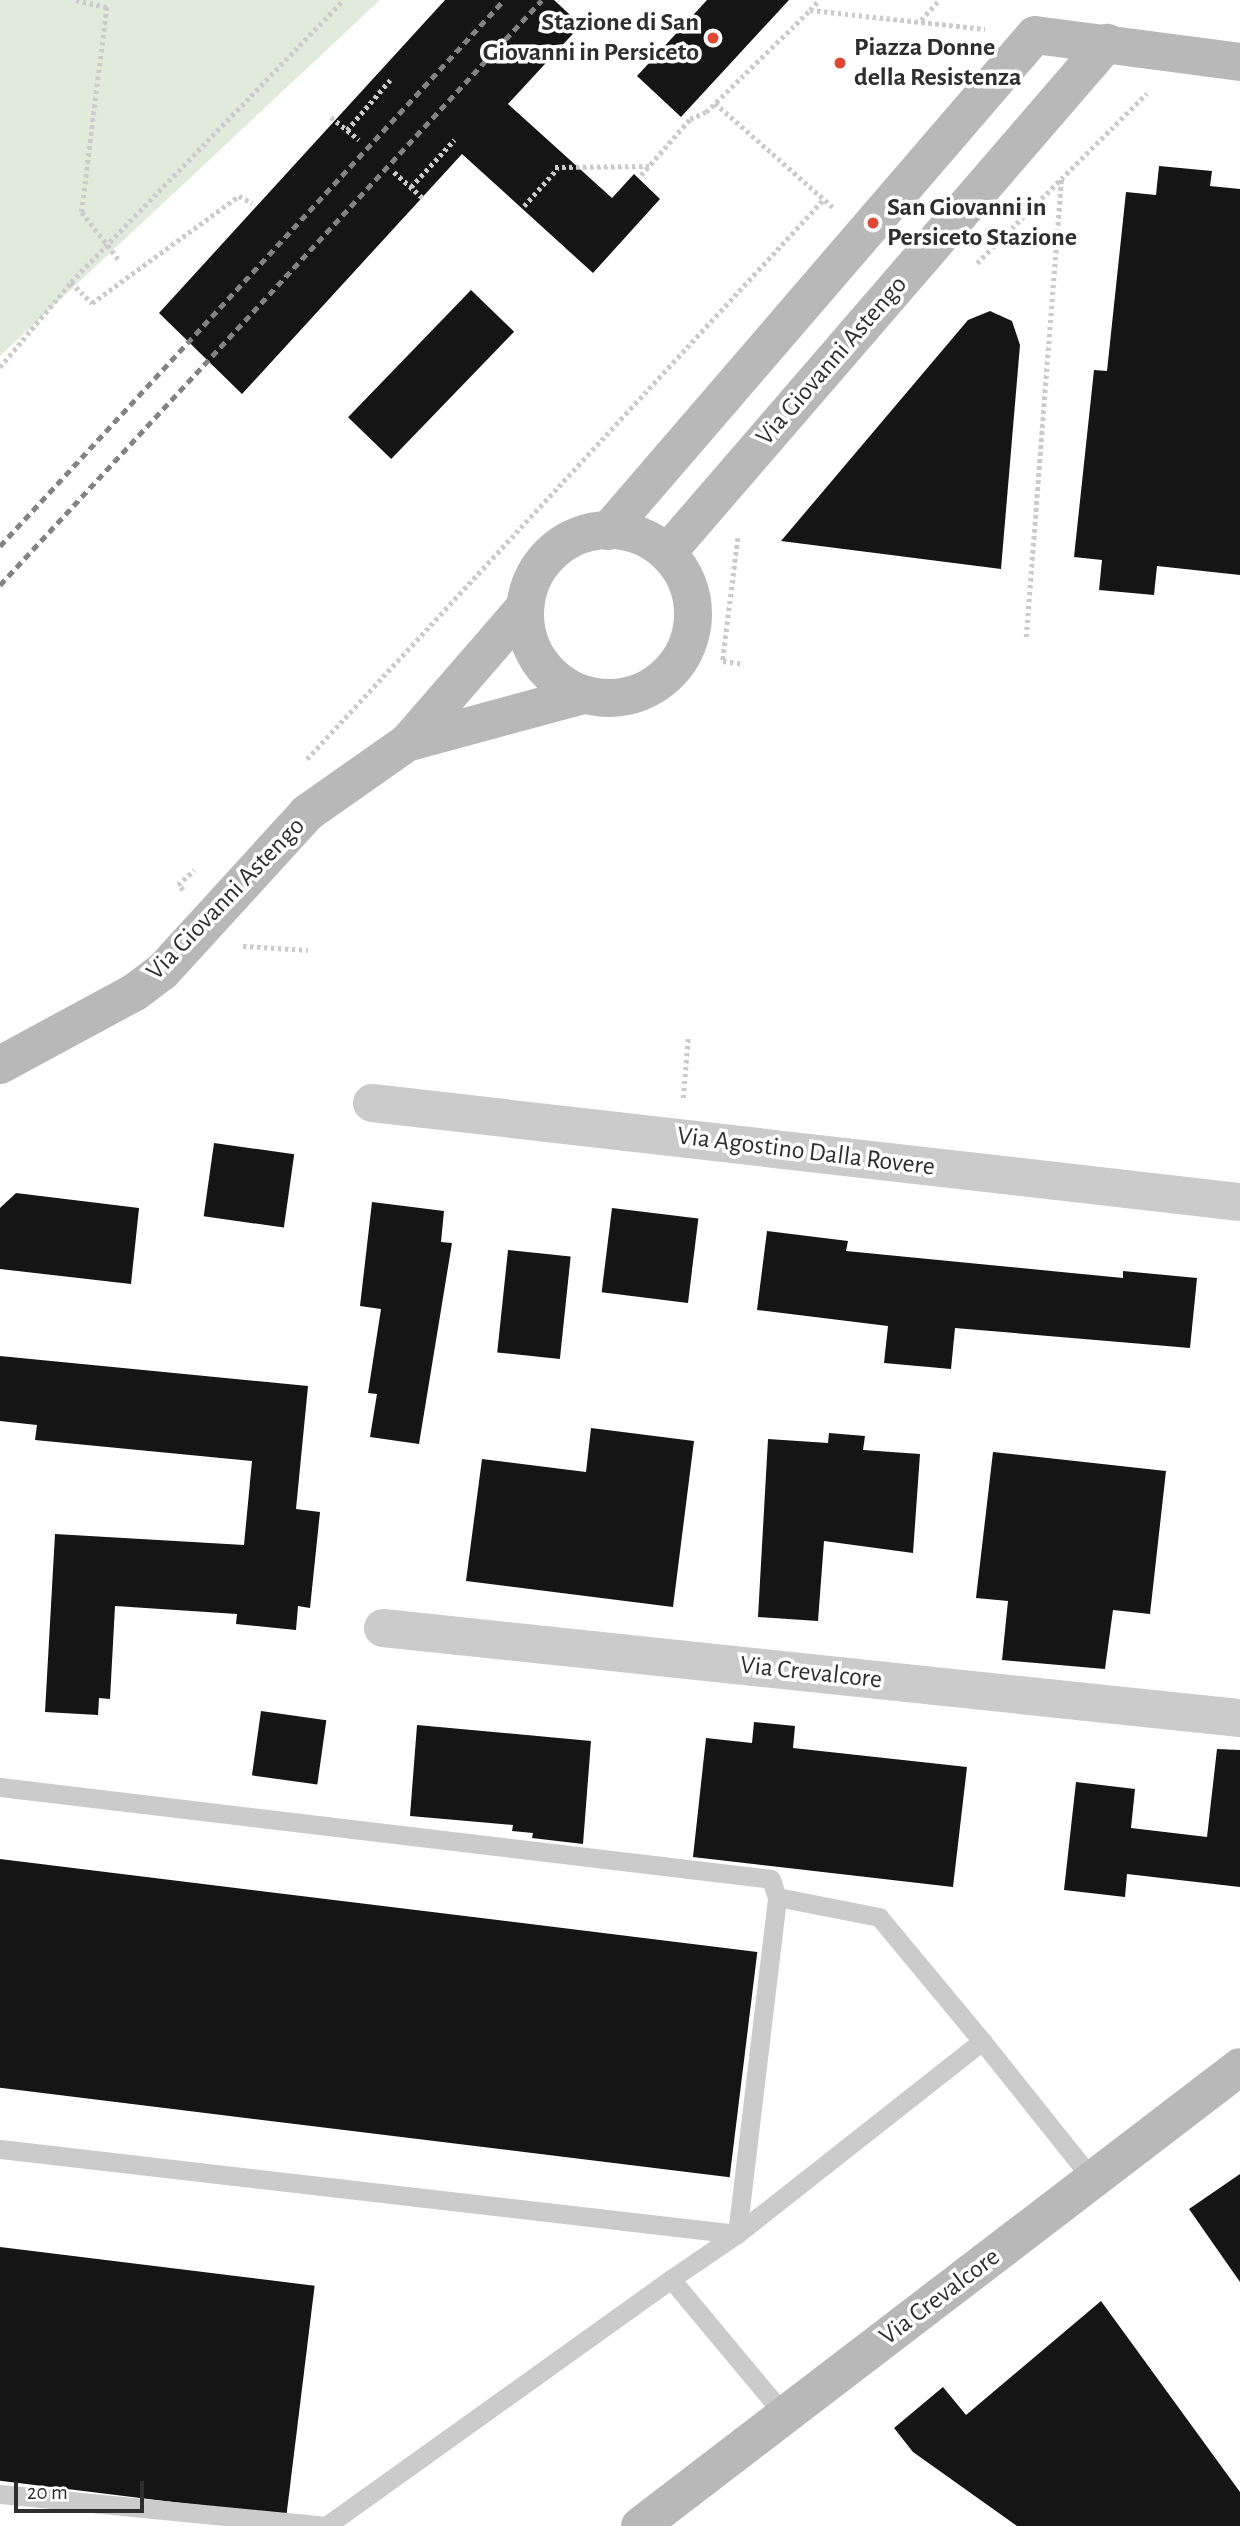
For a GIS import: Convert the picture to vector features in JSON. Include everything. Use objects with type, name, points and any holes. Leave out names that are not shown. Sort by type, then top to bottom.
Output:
[{"type":"street","points":[[608,531],[1035,34],[1240,62]]},
{"type":"street","name":"Via Giovanni Astengo","points":[[667,553],[1107,43]]},
{"type":"street","name":"Via Giovanni Astengo","points":[[0,1065],[135,992],[213,918],[307,813],[408,742],[525,607],[537,567],[559,545],[583,532],[626,530],[667,553],[692,592],[691,638],[674,669],[649,689],[621,698],[583,695],[408,742]]},
{"type":"street","name":"Via Giovanni Astengo","points":[[525,607],[533,653],[553,677],[583,695]]},
{"type":"street","name":"Via Agostino Dalla Rovere","points":[[372,1103],[1240,1202]]},
{"type":"street","name":"Via Crevalcore","points":[[383,1628],[1240,1718]]},
{"type":"street","name":"Via Crevalcore","points":[[640,2526],[1240,2067]]},
{"type":"lane","points":[[0,1787],[771,1880],[777,1896],[737,2234]]},
{"type":"lane","points":[[777,1896],[879,1917],[1093,2180]]},
{"type":"lane","points":[[0,2494],[325,2526],[737,2234],[982,2041]]},
{"type":"lane","points":[[0,2149],[737,2234]]},
{"type":"lane","points":[[671,2279],[785,2416]]},
{"type":"path","points":[[76,0],[107,7],[82,212],[120,260]]},
{"type":"path","points":[[0,367],[71,282],[343,0]]},
{"type":"path","points":[[641,175],[690,119],[715,103],[819,0]]},
{"type":"path","points":[[920,21],[939,0]]},
{"type":"path","points":[[810,10],[1035,34]]},
{"type":"path","points":[[347,130],[390,80]]},
{"type":"path","points":[[973,266],[1147,93]]},
{"type":"path","points":[[301,765],[824,198],[715,103]]},
{"type":"path","points":[[331,117],[359,141]]},
{"type":"path","points":[[411,187],[454,140]]},
{"type":"path","points":[[524,206],[556,168],[649,166]]},
{"type":"path","points":[[394,172],[425,199]]},
{"type":"path","points":[[1026,638],[1061,178]]},
{"type":"path","points":[[71,282],[92,303],[239,196],[252,203]]},
{"type":"path","points":[[740,532],[723,661],[744,664]]},
{"type":"path","points":[[197,867],[178,885],[243,946]]},
{"type":"path","points":[[680,1138],[688,1037]]},
{"type":"green space","points":[[0,0],[380,0],[0,356]]},
{"type":"building","points":[[445,0],[554,0],[581,25],[508,104],[612,198],[634,174],[660,199],[593,273],[462,154],[242,394],[159,313]]},
{"type":"building","name":"Stazione di San Giovanni in Persiceto","points":[[707,0],[789,0],[681,117],[637,76]]},
{"type":"building","points":[[1159,166],[1212,171],[1210,186],[1240,189],[1240,575],[1157,566],[1154,595],[1099,590],[1102,560],[1074,557],[1094,370],[1107,371],[1126,192],[1156,195]]},
{"type":"building","points":[[471,290],[514,332],[391,459],[348,417]]},
{"type":"building","points":[[990,311],[1012,321],[1020,345],[1001,569],[781,541],[968,320]]},
{"type":"building","points":[[214,1143],[294,1154],[284,1228],[204,1216]]},
{"type":"building","points":[[16,1193],[139,1208],[131,1284],[0,1269],[0,1208]]},
{"type":"building","points":[[372,1202],[444,1211],[441,1242],[452,1243],[419,1444],[370,1437],[377,1394],[368,1393],[381,1309],[360,1306]]},
{"type":"building","points":[[612,1208],[698,1219],[688,1303],[602,1292]]},
{"type":"building","points":[[767,1231],[848,1241],[846,1251],[1123,1278],[1123,1271],[1197,1278],[1190,1348],[955,1328],[951,1369],[884,1363],[888,1326],[757,1310]]},
{"type":"building","points":[[508,1250],[571,1257],[560,1359],[497,1352]]},
{"type":"building","points":[[0,1356],[308,1386],[296,1509],[320,1512],[310,1608],[298,1606],[296,1630],[236,1624],[237,1614],[115,1606],[110,1699],[99,1698],[98,1715],[45,1712],[55,1534],[244,1545],[252,1461],[35,1440],[37,1425],[0,1421]]},
{"type":"building","points":[[591,1428],[694,1441],[673,1607],[466,1581],[482,1459],[586,1472]]},
{"type":"building","points":[[829,1433],[865,1436],[863,1450],[920,1454],[913,1553],[824,1541],[818,1621],[758,1617],[768,1439],[828,1443]]},
{"type":"building","points":[[993,1452],[1166,1471],[1150,1614],[1113,1610],[1105,1669],[1002,1660],[1008,1601],[976,1598]]},
{"type":"building","points":[[261,1711],[326,1720],[317,1785],[252,1775]]},
{"type":"building","points":[[754,1722],[795,1726],[793,1748],[967,1767],[953,1887],[693,1857],[706,1738],[752,1743]]},
{"type":"building","points":[[417,1725],[591,1741],[583,1844],[532,1838],[533,1833],[512,1831],[513,1825],[410,1816]]},
{"type":"building","points":[[1217,1749],[1240,1750],[1240,1887],[1127,1874],[1125,1897],[1064,1890],[1076,1782],[1135,1789],[1131,1828],[1207,1837]]},
{"type":"building","points":[[0,1859],[757,1952],[730,2177],[0,2088]]},
{"type":"building","points":[[1240,2174],[1240,2282],[1189,2209]]},
{"type":"building","points":[[0,2247],[315,2286],[286,2516],[0,2481]]},
{"type":"building","points":[[1101,2301],[1240,2492],[1240,2526],[1017,2526],[913,2452],[894,2428],[943,2387],[966,2415]]},
{"type":"railway","points":[[0,546],[504,0]]},
{"type":"railway","points":[[0,585],[542,0]]},
{"type":"place","name":"Stazione di San Giovanni in Persiceto","points":[[713,38]]},
{"type":"place","name":"Piazza Donne della Resistenza","points":[[840,63]]},
{"type":"place","name":"San Giovanni in Persiceto Stazione","points":[[873,223]]}]
